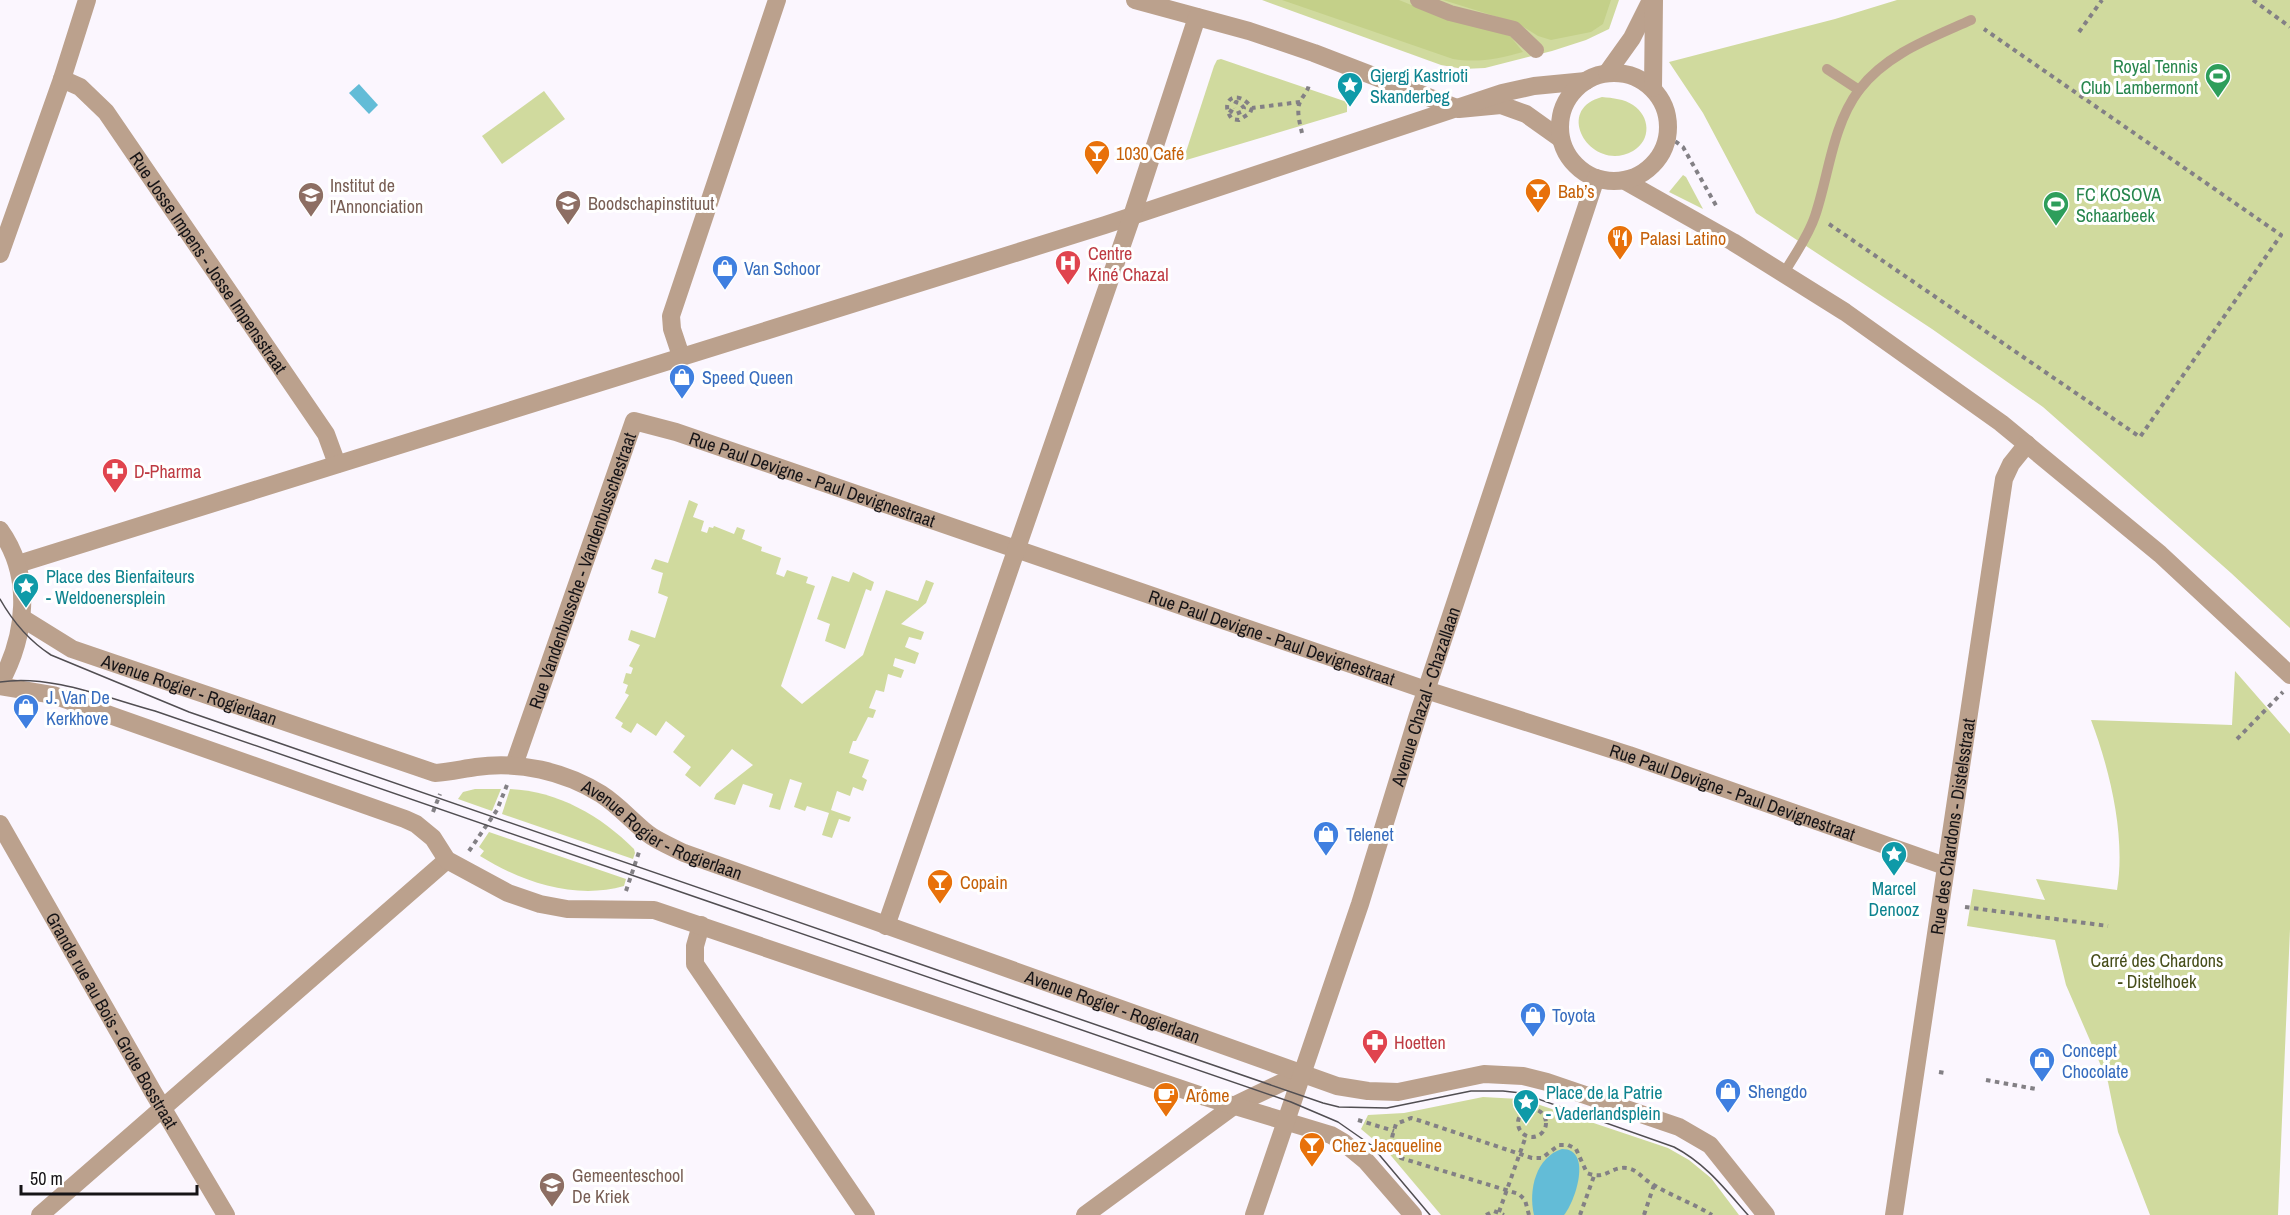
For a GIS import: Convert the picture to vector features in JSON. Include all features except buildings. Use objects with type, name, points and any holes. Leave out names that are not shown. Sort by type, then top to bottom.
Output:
[{"type":"street","points":[[0,254],[62,79],[87,0]]},
{"type":"street","points":[[681,356],[672,329],[671,316],[777,0]]},
{"type":"street","points":[[1135,0],[1314,53],[1459,109],[1501,105],[1526,114],[1561,139]]},
{"type":"street","points":[[1418,0],[1450,13],[1514,30],[1536,50]]},
{"type":"street","points":[[1607,73],[1632,38],[1652,0]]},
{"type":"street","points":[[1652,0],[1653,88]]},
{"type":"street","points":[[886,926],[1132,216],[1197,17]]},
{"type":"street","points":[[18,564],[1132,216],[1502,93],[1586,81],[1607,73],[1623,73],[1640,78],[1653,88],[1666,109],[1668,136],[1665,149],[1656,163],[1643,174],[1625,181],[1606,181],[1580,169],[1568,156],[1561,139],[1562,112],[1575,89],[1586,81]]},
{"type":"street","name":"Rue Josse Impens - Josse Impensstraat","points":[[62,79],[80,87],[106,112],[326,434],[337,464]]},
{"type":"street","name":"Avenue Chazal - Chazallaan","points":[[1254,1215],[1360,903],[1426,690],[1596,178]]},
{"type":"street","points":[[1625,181],[1733,242],[1845,312],[2027,444],[2160,554],[2286,671]]},
{"type":"street","name":"Rue Paul Devigne - Paul Devignestraat","points":[[634,421],[676,432],[1426,690],[1629,755],[1945,866]]},
{"type":"street","name":"Rue Vandenbussche - Vandenbusschestraat","points":[[514,765],[634,421]]},
{"type":"street","name":"Rue des Chardons - Distelsstraat","points":[[1894,1215],[2004,479],[2011,464],[2027,444]]},
{"type":"street","points":[[0,530],[18,564],[22,618],[18,642],[0,684],[53,695],[405,819],[416,824],[434,838],[447,860],[508,893],[540,904],[567,909],[654,910],[1234,1105],[1317,1130],[1343,1142],[1366,1161],[1413,1215]]},
{"type":"street","name":"Avenue Rogier - Rogierlaan","points":[[22,618],[72,650],[435,773],[514,765],[544,770],[600,794],[648,834],[684,853],[1302,1073]]},
{"type":"street","name":"Grande rue au Bois - Grote Bosstraat","points":[[0,824],[226,1215]]},
{"type":"street","points":[[39,1215],[447,860]]},
{"type":"street","points":[[701,925],[695,946],[695,964],[866,1215]]},
{"type":"street","points":[[1085,1215],[1234,1105],[1302,1073],[1337,1086],[1383,1093],[1484,1074],[1523,1076],[1548,1082],[1679,1127],[1695,1135],[1710,1146],[1766,1215]]},
{"type":"lane","points":[[1784,273],[1810,229],[1844,115],[1859,90],[1870,77],[1909,48],[1971,20]]},
{"type":"lane","points":[[1827,69],[1859,90]]},
{"type":"path","points":[[2079,32],[2102,0]]},
{"type":"path","points":[[2253,0],[2290,27]]},
{"type":"path","points":[[1815,215],[2140,437],[2282,235],[1971,20]]},
{"type":"path","points":[[1302,133],[1299,123],[1300,102],[1308,92],[1310,84]]},
{"type":"path","points":[[1233,96],[1240,96],[1248,101],[1252,108],[1250,113],[1239,120],[1232,119],[1229,116],[1228,101],[1233,96]]},
{"type":"path","points":[[1229,109],[1236,114],[1244,108],[1242,104],[1236,102],[1235,108]]},
{"type":"path","points":[[1252,108],[1300,102]]},
{"type":"path","points":[[1668,136],[1683,147],[1688,154],[1733,242]]},
{"type":"path","points":[[2237,739],[2290,685]]},
{"type":"path","points":[[447,860],[462,857],[472,849],[497,810],[514,765]]},
{"type":"path","points":[[434,838],[433,815],[438,797],[456,771]]},
{"type":"path","points":[[626,892],[640,843],[648,834]]},
{"type":"path","points":[[1965,907],[2108,927]]},
{"type":"path","points":[[1939,1072],[1945,1073]]},
{"type":"path","points":[[1986,1080],[2036,1089]]},
{"type":"path","points":[[1538,1109],[1540,1103]]},
{"type":"path","points":[[1538,1109],[1545,1116],[1547,1125],[1544,1132],[1536,1137],[1526,1136],[1520,1131],[1519,1116],[1524,1110],[1538,1109]]},
{"type":"path","points":[[1529,1215],[1525,1200],[1519,1194],[1401,1158],[1393,1150],[1391,1141],[1396,1124],[1411,1118],[1532,1158],[1542,1158],[1559,1146],[1568,1146],[1576,1149],[1587,1173],[1600,1176],[1618,1168],[1636,1171],[1654,1185],[1712,1215]]},
{"type":"path","points":[[1358,1120],[1394,1131]]},
{"type":"path","points":[[1499,1212],[1526,1136]]},
{"type":"path","points":[[1580,1215],[1594,1176]]},
{"type":"path","points":[[1644,1215],[1654,1185]]},
{"type":"path","points":[[1486,1215],[1494,1211],[1504,1215]]},
{"type":"green space","points":[[1262,0],[1619,0],[1609,29],[1586,40],[1485,68],[1463,69],[1441,65]]},
{"type":"green space","points":[[1282,0],[1399,0],[1441,17],[1510,36],[1523,52],[1488,60],[1453,59]]},
{"type":"green space","points":[[1443,0],[1611,0],[1603,24],[1591,32],[1551,40],[1538,36],[1517,23]]},
{"type":"green space","points":[[1897,0],[2290,0],[2290,628],[2043,407],[1932,329],[1756,213],[1703,113],[1669,62],[1835,19]]},
{"type":"green space","points":[[1221,59],[1347,102],[1347,112],[1183,161],[1214,66],[1217,60]]},
{"type":"green space","points":[[544,91],[565,119],[502,164],[482,136]]},
{"type":"green space","points":[[1602,97],[1630,103],[1643,115],[1646,135],[1633,151],[1618,156],[1604,154],[1583,138],[1579,126],[1580,114],[1587,104]]},
{"type":"green space","points":[[1683,175],[1686,177],[1703,209],[1669,192]]},
{"type":"green space","points":[[689,500],[698,504],[693,517],[704,521],[701,531],[707,533],[709,527],[714,526],[734,534],[737,527],[745,530],[742,539],[762,547],[761,551],[781,558],[776,574],[784,577],[787,570],[808,577],[806,583],[815,586],[781,686],[802,704],[863,655],[886,590],[918,601],[926,580],[934,583],[926,603],[901,624],[924,632],[921,640],[909,637],[905,647],[919,653],[915,664],[895,658],[893,666],[904,670],[901,678],[888,674],[884,692],[876,690],[869,708],[876,710],[873,718],[868,717],[856,741],[853,741],[849,753],[869,760],[862,777],[867,780],[863,791],[853,787],[850,796],[837,791],[831,810],[851,817],[849,822],[839,819],[832,838],[822,835],[829,813],[807,806],[805,811],[794,807],[802,783],[790,779],[780,810],[769,807],[773,794],[743,784],[735,805],[714,799],[716,794],[753,765],[732,749],[700,787],[685,775],[691,767],[673,752],[685,736],[666,721],[656,736],[637,723],[631,733],[621,727],[623,723],[615,718],[629,695],[625,693],[628,685],[623,683],[626,673],[631,674],[633,668],[629,666],[640,645],[628,640],[631,630],[655,638],[668,597],[658,593],[663,573],[651,569],[655,559],[668,563]]},
{"type":"green space","points":[[853,572],[874,582],[871,591],[866,589],[845,649],[825,641],[830,624],[817,619],[832,576],[849,582]]},
{"type":"green space","name":"Carré des Chardons - Distelhoek","points":[[2235,671],[2290,734],[2290,929],[2278,1215],[2150,1215],[2118,1132],[2108,1082],[2066,985],[2055,940],[1967,926],[1973,889],[2045,900],[2036,879],[2117,890],[2118,826],[2110,782],[2091,720],[2232,725]]},
{"type":"green space","points":[[475,789],[501,789],[492,811],[458,799],[463,792]]},
{"type":"green space","points":[[510,789],[545,795],[578,807],[607,826],[634,849],[633,859],[502,814]]},
{"type":"green space","points":[[489,832],[626,879],[624,886],[605,890],[568,890],[513,874],[480,856],[484,851],[479,847]]},
{"type":"green space","name":"Place de la Patrie - Vaderlandsplein","points":[[1483,1097],[1519,1099],[1668,1148],[1689,1160],[1711,1178],[1739,1215],[1441,1215],[1387,1151],[1361,1129],[1368,1115],[1404,1113]]},
{"type":"water","points":[[359,84],[378,105],[369,114],[349,93]]},
{"type":"water","points":[[1562,1149],[1571,1151],[1577,1157],[1579,1166],[1579,1177],[1573,1199],[1564,1215],[1534,1215],[1532,1195],[1536,1176],[1546,1159]]},
{"type":"tram line","points":[[0,599],[22,630],[51,655],[189,712],[1323,1103],[1339,1107],[1387,1108],[1471,1091],[1521,1093],[1674,1147],[1705,1169],[1748,1215]]},
{"type":"tram line","points":[[0,682],[19,680],[58,684],[155,711],[1291,1102],[1338,1122],[1371,1145],[1430,1215]]},
{"type":"place","name":"Royal Tennis Club Lambermont","points":[[2218,99]]},
{"type":"place","name":"Gjergj Kastrioti Skanderbeg","points":[[1350,108]]},
{"type":"place","name":"1030 Café","points":[[1097,176]]},
{"type":"place","name":"Bab’s","points":[[1538,214]]},
{"type":"place","name":"Institut de l'Annonciation","points":[[311,218]]},
{"type":"place","name":"Boodschapinstituut","points":[[568,226]]},
{"type":"place","name":"FC KOSOVA Schaarbeek","points":[[2056,227]]},
{"type":"place","name":"Palasi Latino","points":[[1620,261]]},
{"type":"place","name":"Centre Kiné Chazal","points":[[1068,286]]},
{"type":"place","name":"Van Schoor","points":[[725,291]]},
{"type":"place","name":"Speed Queen","points":[[682,400]]},
{"type":"place","name":"D-Pharma","points":[[115,494]]},
{"type":"place","name":"Place des Bienfaiteurs - Weldoenersplein","points":[[26,609]]},
{"type":"place","name":"J. Van De Kerkhove","points":[[26,730]]},
{"type":"place","name":"Telenet","points":[[1326,857]]},
{"type":"place","name":"Marcel Denooz","points":[[1894,877]]},
{"type":"place","name":"Copain","points":[[940,905]]},
{"type":"place","name":"Toyota","points":[[1533,1038]]},
{"type":"place","name":"Hoetten","points":[[1375,1065]]},
{"type":"place","name":"Concept Chocolate","points":[[2042,1083]]},
{"type":"place","name":"Shengdo","points":[[1728,1114]]},
{"type":"place","name":"Arôme","points":[[1166,1118]]},
{"type":"place","name":"Place de la Patrie - Vaderlandsplein","points":[[1526,1125]]},
{"type":"place","name":"Chez Jacqueline","points":[[1312,1168]]},
{"type":"place","name":"Gemeenteschool De Kriek","points":[[552,1208]]}]
